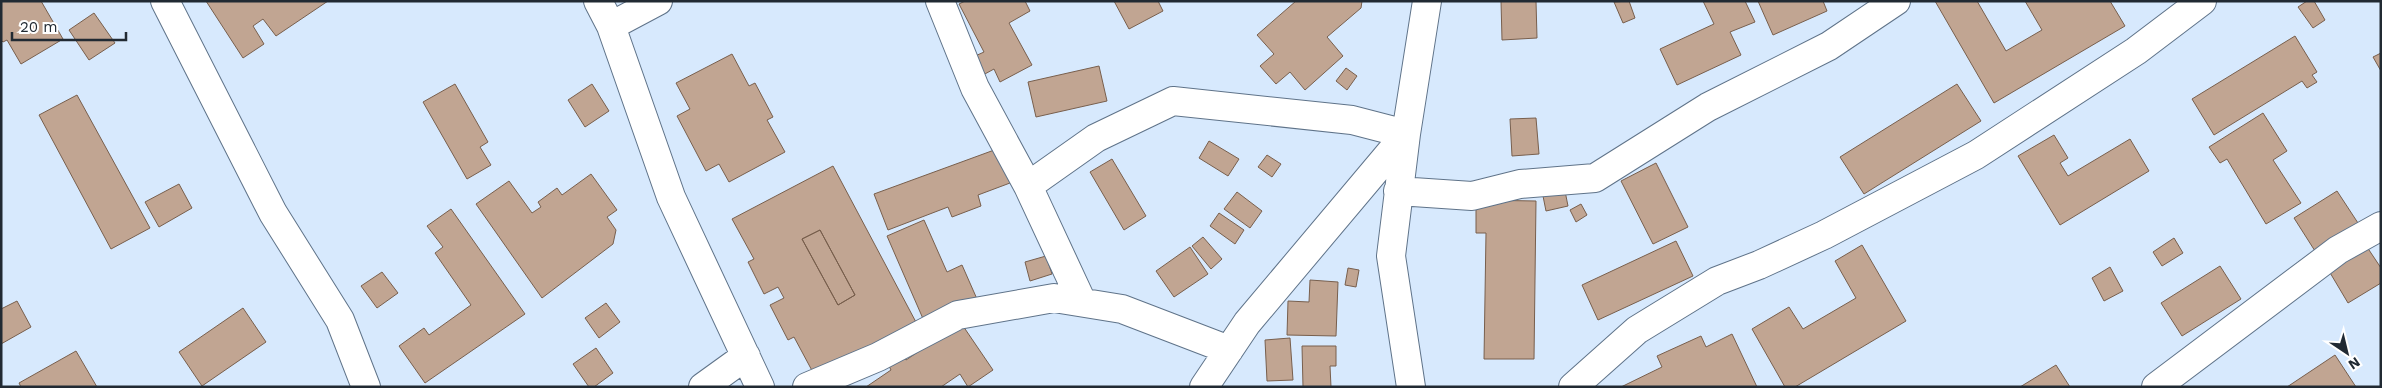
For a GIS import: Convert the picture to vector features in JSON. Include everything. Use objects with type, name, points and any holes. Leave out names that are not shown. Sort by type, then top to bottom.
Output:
[{"type":"street","points":[[165,1],[274,213],[340,320],[366,387]]},
{"type":"street","points":[[598,1],[611,26],[671,197],[760,387]]},
{"type":"street","points":[[611,26],[658,1]]},
{"type":"street","points":[[940,1],[975,88],[1028,186],[1082,302]]},
{"type":"street","points":[[1411,387],[1391,256],[1406,134],[1427,1]]},
{"type":"street","points":[[1398,191],[1472,196],[1520,184],[1595,178],[1708,107],[1829,46],[1896,1]]},
{"type":"street","points":[[1573,387],[1637,330],[1717,281],[1759,265],[1824,235],[1976,155],[2136,51],[2202,1]]},
{"type":"street","points":[[1028,186],[1096,138],[1173,101],[1352,120],[1406,134]]},
{"type":"street","points":[[1204,387],[1228,350],[1290,270],[1406,134]]},
{"type":"street","points":[[2156,387],[2338,250],[2381,226]]},
{"type":"street","points":[[807,387],[878,357],[958,315],[1054,298],[1122,309],[1228,350]]},
{"type":"street","points":[[703,387],[746,356]]},
{"type":"building","points":[[1,1],[41,1],[63,39],[21,64],[7,40],[3,42],[1,40]]},
{"type":"building","points":[[206,1],[328,1],[276,36],[263,19],[253,26],[264,44],[243,58]]},
{"type":"building","points":[[965,1],[1025,1],[1030,11],[1009,23],[1032,65],[1000,82],[994,69],[983,75],[973,57],[984,52],[959,4]]},
{"type":"building","points":[[1114,1],[1158,1],[1163,11],[1129,29]]},
{"type":"building","points":[[1296,1],[1362,1],[1361,8],[1327,37],[1343,56],[1305,90],[1290,72],[1276,84],[1260,66],[1274,54],[1257,35]]},
{"type":"building","points":[[1501,1],[1536,1],[1537,38],[1502,40]]},
{"type":"building","points":[[1629,1],[1635,18],[1623,23],[1614,2]]},
{"type":"building","points":[[1703,1],[1745,1],[1755,22],[1730,32],[1741,55],[1677,85],[1660,49],[1714,24]]},
{"type":"building","points":[[1758,1],[1823,1],[1827,11],[1773,35]]},
{"type":"building","points":[[1935,1],[1977,1],[2006,51],[2042,30],[2025,1],[2110,1],[2125,26],[1994,103]]},
{"type":"building","points":[[2307,1],[2314,1],[2325,20],[2313,28],[2298,7]]},
{"type":"building","points":[[94,13],[115,43],[89,60],[69,30]]},
{"type":"building","points":[[2295,36],[2317,72],[2312,75],[2317,82],[2307,88],[2302,81],[2214,135],[2192,99]]},
{"type":"building","points":[[2381,53],[2381,71],[2373,57]]},
{"type":"building","points":[[732,54],[749,86],[755,83],[773,117],[767,120],[785,152],[729,182],[719,164],[706,171],[677,116],[690,109],[676,83]]},
{"type":"building","points":[[1099,66],[1107,101],[1036,117],[1028,82]]},
{"type":"building","points":[[1346,68],[1357,76],[1347,90],[1336,81]]},
{"type":"building","points":[[455,84],[488,142],[480,147],[491,165],[467,179],[423,102]]},
{"type":"building","points":[[592,84],[609,111],[585,127],[568,100]]},
{"type":"building","points":[[1957,84],[1981,121],[1864,194],[1840,157]]},
{"type":"building","points":[[77,95],[150,228],[111,249],[39,115]]},
{"type":"building","points":[[2263,113],[2287,151],[2273,160],[2301,203],[2266,224],[2227,159],[2220,163],[2209,147]]},
{"type":"building","points":[[1536,118],[1539,154],[1512,156],[1510,119]]},
{"type":"building","points":[[2054,135],[2068,158],[2060,163],[2068,176],[2130,139],[2149,171],[2060,225],[2018,156]]},
{"type":"building","points":[[1209,141],[1239,159],[1228,176],[1199,158]]},
{"type":"building","points":[[997,149],[1010,183],[978,195],[981,206],[952,217],[948,207],[888,230],[874,194]]},
{"type":"building","points":[[1267,155],[1281,164],[1272,177],[1258,167]]},
{"type":"building","points":[[1112,159],[1146,216],[1124,230],[1090,172]]},
{"type":"building","points":[[1656,163],[1688,227],[1653,244],[1621,181]]},
{"type":"building","points":[[833,166],[917,324],[816,378],[794,337],[788,340],[770,305],[784,298],[778,287],[764,294],[748,262],[754,259],[732,219]],"holes":[[[820,230],[855,295],[838,305],[802,239]]]},
{"type":"building","points":[[591,174],[617,210],[607,217],[616,230],[613,244],[542,298],[476,204],[509,181],[532,213],[541,207],[538,202],[557,188],[562,195]]},
{"type":"building","points":[[179,184],[192,208],[159,227],[145,202]]},
{"type":"building","points":[[1565,191],[1568,206],[1546,211],[1543,196]]},
{"type":"building","points":[[2337,191],[2358,223],[2315,251],[2294,218]]},
{"type":"building","points":[[1237,192],[1262,211],[1250,228],[1224,209]]},
{"type":"building","points":[[1476,200],[1536,201],[1534,359],[1484,359],[1486,233],[1476,233]]},
{"type":"building","points":[[1581,204],[1587,215],[1576,222],[1570,210]]},
{"type":"building","points":[[451,209],[525,314],[425,383],[399,346],[424,328],[429,335],[471,305],[435,253],[443,247],[427,226]]},
{"type":"building","points":[[1219,213],[1244,230],[1235,244],[1210,226]]},
{"type":"building","points":[[924,220],[947,272],[962,265],[977,299],[924,321],[887,236]]},
{"type":"building","points":[[820,230],[855,295],[838,305],[802,239]]},
{"type":"building","points":[[1203,237],[1222,259],[1211,269],[1192,246]]},
{"type":"building","points":[[2174,238],[2183,253],[2162,266],[2153,252]]},
{"type":"building","points":[[1676,241],[1693,276],[1598,320],[1582,285]]},
{"type":"building","points":[[1862,245],[1906,321],[1795,387],[1785,387],[1752,329],[1789,307],[1803,329],[1856,298],[1835,261]]},
{"type":"building","points":[[1190,247],[1208,274],[1174,297],[1156,271]]},
{"type":"building","points":[[2367,247],[2381,268],[2381,283],[2348,303],[2329,271]]},
{"type":"building","points":[[1046,256],[1052,274],[1030,281],[1025,262]]},
{"type":"building","points":[[2220,266],[2241,299],[2182,336],[2161,303]]},
{"type":"building","points":[[2110,267],[2123,291],[2104,301],[2092,278]]},
{"type":"building","points":[[1348,268],[1359,270],[1356,287],[1345,285]]},
{"type":"building","points":[[382,272],[398,293],[377,308],[361,286]]},
{"type":"building","points":[[1310,280],[1338,282],[1336,336],[1287,335],[1288,301],[1309,302]]},
{"type":"building","points":[[17,301],[31,327],[1,344],[1,309]]},
{"type":"building","points":[[606,303],[620,322],[599,338],[585,318]]},
{"type":"building","points":[[243,308],[266,342],[202,386],[179,352]]},
{"type":"building","points":[[961,323],[993,370],[968,387],[960,374],[941,387],[866,387],[891,370],[886,360],[900,351],[906,360]]},
{"type":"building","points":[[1732,334],[1757,387],[1621,387],[1662,367],[1657,356],[1701,336],[1706,347]]},
{"type":"building","points":[[1290,338],[1293,380],[1267,381],[1265,340]]},
{"type":"building","points":[[1302,346],[1336,346],[1336,366],[1330,366],[1331,387],[1303,387]]},
{"type":"building","points":[[596,348],[613,373],[594,387],[589,387],[573,364]]},
{"type":"building","points":[[76,351],[97,387],[21,387],[19,383]]},
{"type":"building","points":[[2335,355],[2356,387],[2287,387]]},
{"type":"building","points":[[2056,365],[2070,387],[2020,387]]}]
